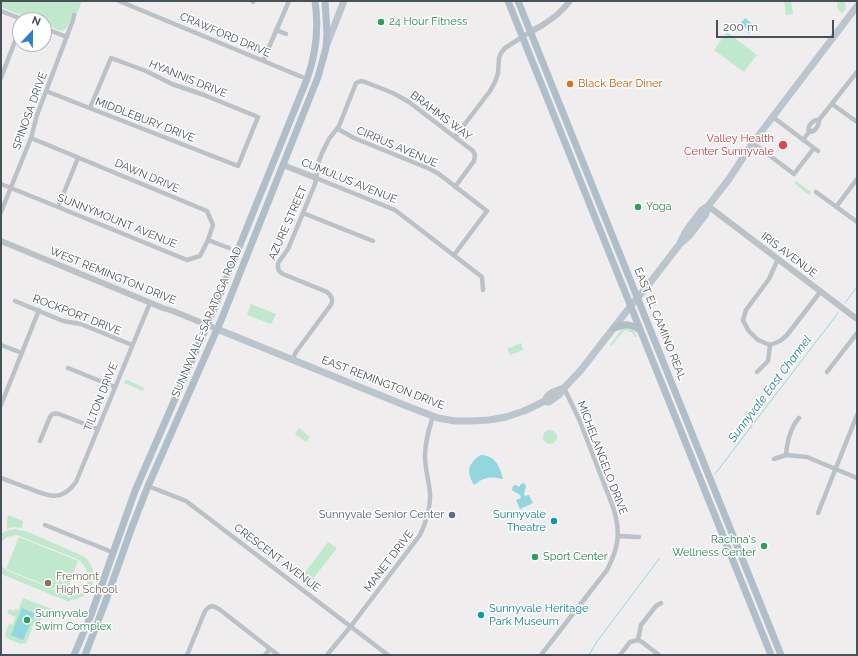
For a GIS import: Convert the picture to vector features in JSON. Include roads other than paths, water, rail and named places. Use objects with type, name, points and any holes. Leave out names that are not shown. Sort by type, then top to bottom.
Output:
[{"type":"main road","name":"SUNNYVALE-SARATOGA ROAD","points":[[74,655],[143,470],[240,247],[311,69],[317,38],[315,1]]},
{"type":"main road","points":[[325,1],[327,33],[326,48]]},
{"type":"main road","name":"SUNNYVALE-SARATOGA ROAD","points":[[85,653],[148,486],[234,290],[318,77],[326,48],[344,1]]},
{"type":"main road","name":"EAST EL CAMINO REAL","points":[[508,1],[771,655]]},
{"type":"main road","name":"EAST EL CAMINO REAL","points":[[518,1],[782,655]]},
{"type":"main road","name":"EAST REMINGTON DRIVE","points":[[217,329],[404,406],[446,419],[462,421],[489,420],[506,417],[520,413],[545,401],[546,397],[555,391],[564,388],[581,370],[679,244],[689,236],[706,214],[708,206],[729,179],[753,143],[857,6]]},
{"type":"main road","points":[[555,120],[562,122],[569,140],[574,141]]},
{"type":"main road","points":[[568,152],[575,158],[582,175],[588,176]]},
{"type":"main road","points":[[614,328],[629,324],[640,330]]},
{"type":"main road","points":[[708,496],[718,507],[722,507]]},
{"type":"main road","points":[[716,517],[722,518],[730,536],[738,546]]},
{"type":"main road","name":"SUNNYVALE-SARATOGA ROAD","points":[[85,653],[84,644],[93,621],[90,615]]},
{"type":"main road","points":[[768,647],[776,655]]},
{"type":"street","name":"CRAWFORD DRIVE","points":[[119,1],[302,77]]},
{"type":"street","points":[[263,61],[289,1]]},
{"type":"street","points":[[455,137],[495,82],[498,73],[499,58],[505,48],[552,19],[570,1]]},
{"type":"street","points":[[1,11],[12,16]]},
{"type":"street","name":"SPINOSA DRIVE","points":[[1,212],[31,138],[37,114],[74,15]]},
{"type":"street","points":[[276,30],[286,34]]},
{"type":"street","points":[[52,31],[67,37]]},
{"type":"street","points":[[1,78],[12,48]]},
{"type":"street","name":"HYANNIS DRIVE","points":[[90,108],[111,58],[146,71],[172,84],[258,117],[238,166]]},
{"type":"street","points":[[803,140],[809,132],[812,132],[816,128],[819,124],[819,120],[857,72]]},
{"type":"street","name":"BRAHMS WAY","points":[[359,82],[365,82],[401,98],[414,106],[473,151],[475,155],[474,161],[455,187]]},
{"type":"street","name":"AZURE STREET","points":[[292,360],[296,352],[333,301],[332,297],[327,292],[283,274],[279,271],[278,262],[288,249],[315,184],[322,153],[329,140],[338,129],[356,83],[359,82]]},
{"type":"street","name":"MIDDLEBURY DRIVE","points":[[46,91],[238,166]]},
{"type":"street","points":[[832,104],[857,122]]},
{"type":"street","points":[[753,143],[794,174],[816,149],[773,117]]},
{"type":"street","name":"CIRRUS AVENUE","points":[[338,129],[354,138],[439,174],[487,211],[454,255]]},
{"type":"street","name":"DAWN DRIVE","points":[[31,138],[207,212],[213,225],[208,240]]},
{"type":"street","points":[[58,207],[78,158]]},
{"type":"street","name":"CUMULUS AVENUE","points":[[283,165],[395,210],[482,277],[482,290]]},
{"type":"street","points":[[836,207],[857,179]]},
{"type":"street","name":"SUNNYMOUNT AVENUE","points":[[1,184],[187,260],[200,256],[208,240]]},
{"type":"street","points":[[816,192],[857,222]]},
{"type":"street","name":"IRIS AVENUE","points":[[708,206],[857,319]]},
{"type":"street","points":[[303,213],[373,241]]},
{"type":"street","points":[[208,240],[229,248]]},
{"type":"street","name":"WEST REMINGTON DRIVE","points":[[1,241],[150,303],[217,329]]},
{"type":"street","points":[[778,259],[769,279],[746,310],[744,320],[748,330],[758,340],[770,345],[780,341],[787,335],[820,291]]},
{"type":"street","name":"ROCKPORT DRIVE","points":[[15,301],[63,321],[81,324],[132,345]]},
{"type":"street","name":"TILTON DRIVE","points":[[1,478],[46,495],[54,496],[63,494],[72,487],[76,482],[150,303]]},
{"type":"street","points":[[1,405],[39,310]]},
{"type":"street","points":[[827,372],[857,333]]},
{"type":"street","points":[[1,345],[22,353]]},
{"type":"street","points":[[757,372],[768,361],[770,345]]},
{"type":"street","points":[[68,368],[115,387]]},
{"type":"street","name":"MICHELANGELO DRIVE","points":[[541,655],[607,570],[617,548],[617,519],[613,506],[579,419],[564,388]]},
{"type":"street","points":[[40,442],[50,417],[55,413],[98,429]]},
{"type":"street","points":[[818,513],[857,415]]},
{"type":"street","name":"MANET DRIVE","points":[[327,655],[351,626],[420,535],[426,522],[430,504],[430,493],[425,462],[425,448],[433,416]]},
{"type":"street","points":[[786,455],[788,442],[795,422],[799,418]]},
{"type":"street","points":[[774,459],[786,455],[807,458],[857,478]]},
{"type":"street","name":"CRESCENT AVENUE","points":[[148,486],[186,501],[272,565],[388,655]]},
{"type":"street","points":[[45,525],[112,552]]},
{"type":"street","points":[[618,536],[639,537]]},
{"type":"street","points":[[638,640],[641,625],[656,606],[661,603]]},
{"type":"street","points":[[187,655],[205,611],[209,607],[213,606],[219,609],[278,655]]},
{"type":"street","points":[[620,655],[630,642],[638,640],[660,655]]},
{"type":"street","points":[[265,655],[270,649]]},
{"type":"water","points":[[745,18],[755,26],[749,34],[746,32],[748,30],[740,24]]},
{"type":"water","points":[[481,455],[490,457],[494,460],[499,466],[503,479],[487,478],[474,485],[469,470],[472,462]]},
{"type":"water","points":[[524,483],[526,486],[524,494],[525,496],[529,495],[533,503],[520,509],[516,500],[521,498],[520,495],[512,490],[513,486],[516,485],[519,487]]},
{"type":"water","points":[[22,608],[37,614],[36,616],[34,615],[23,640],[11,635]]},
{"type":"waterway","name":"Sunnyvale East Channel","points":[[845,303],[857,287]]},
{"type":"waterway","name":"Sunnyvale East Channel","points":[[715,474],[838,313]]},
{"type":"waterway","name":"Sunnyvale East Channel","points":[[589,655],[596,643],[659,559]]},
{"type":"place","name":"24 Hour Fitness","points":[[381,22]]},
{"type":"place","name":"Black Bear Diner","points":[[570,84]]},
{"type":"place","name":"Valley Health Center Sunnyvale","points":[[783,145]]},
{"type":"place","name":"Yoga","points":[[638,207]]},
{"type":"place","name":"Sunnyvale Senior Center","points":[[452,515]]},
{"type":"place","name":"Sunnyvale Theatre","points":[[554,521]]},
{"type":"place","name":"Rachna's Wellness Center","points":[[764,546]]},
{"type":"place","name":"Sport Center","points":[[535,557]]},
{"type":"place","name":"Fremont High School","points":[[48,583]]},
{"type":"place","name":"Sunnyvale Heritage Park Museum","points":[[481,615]]},
{"type":"place","name":"Sunnyvale Swim Complex","points":[[27,620]]}]
